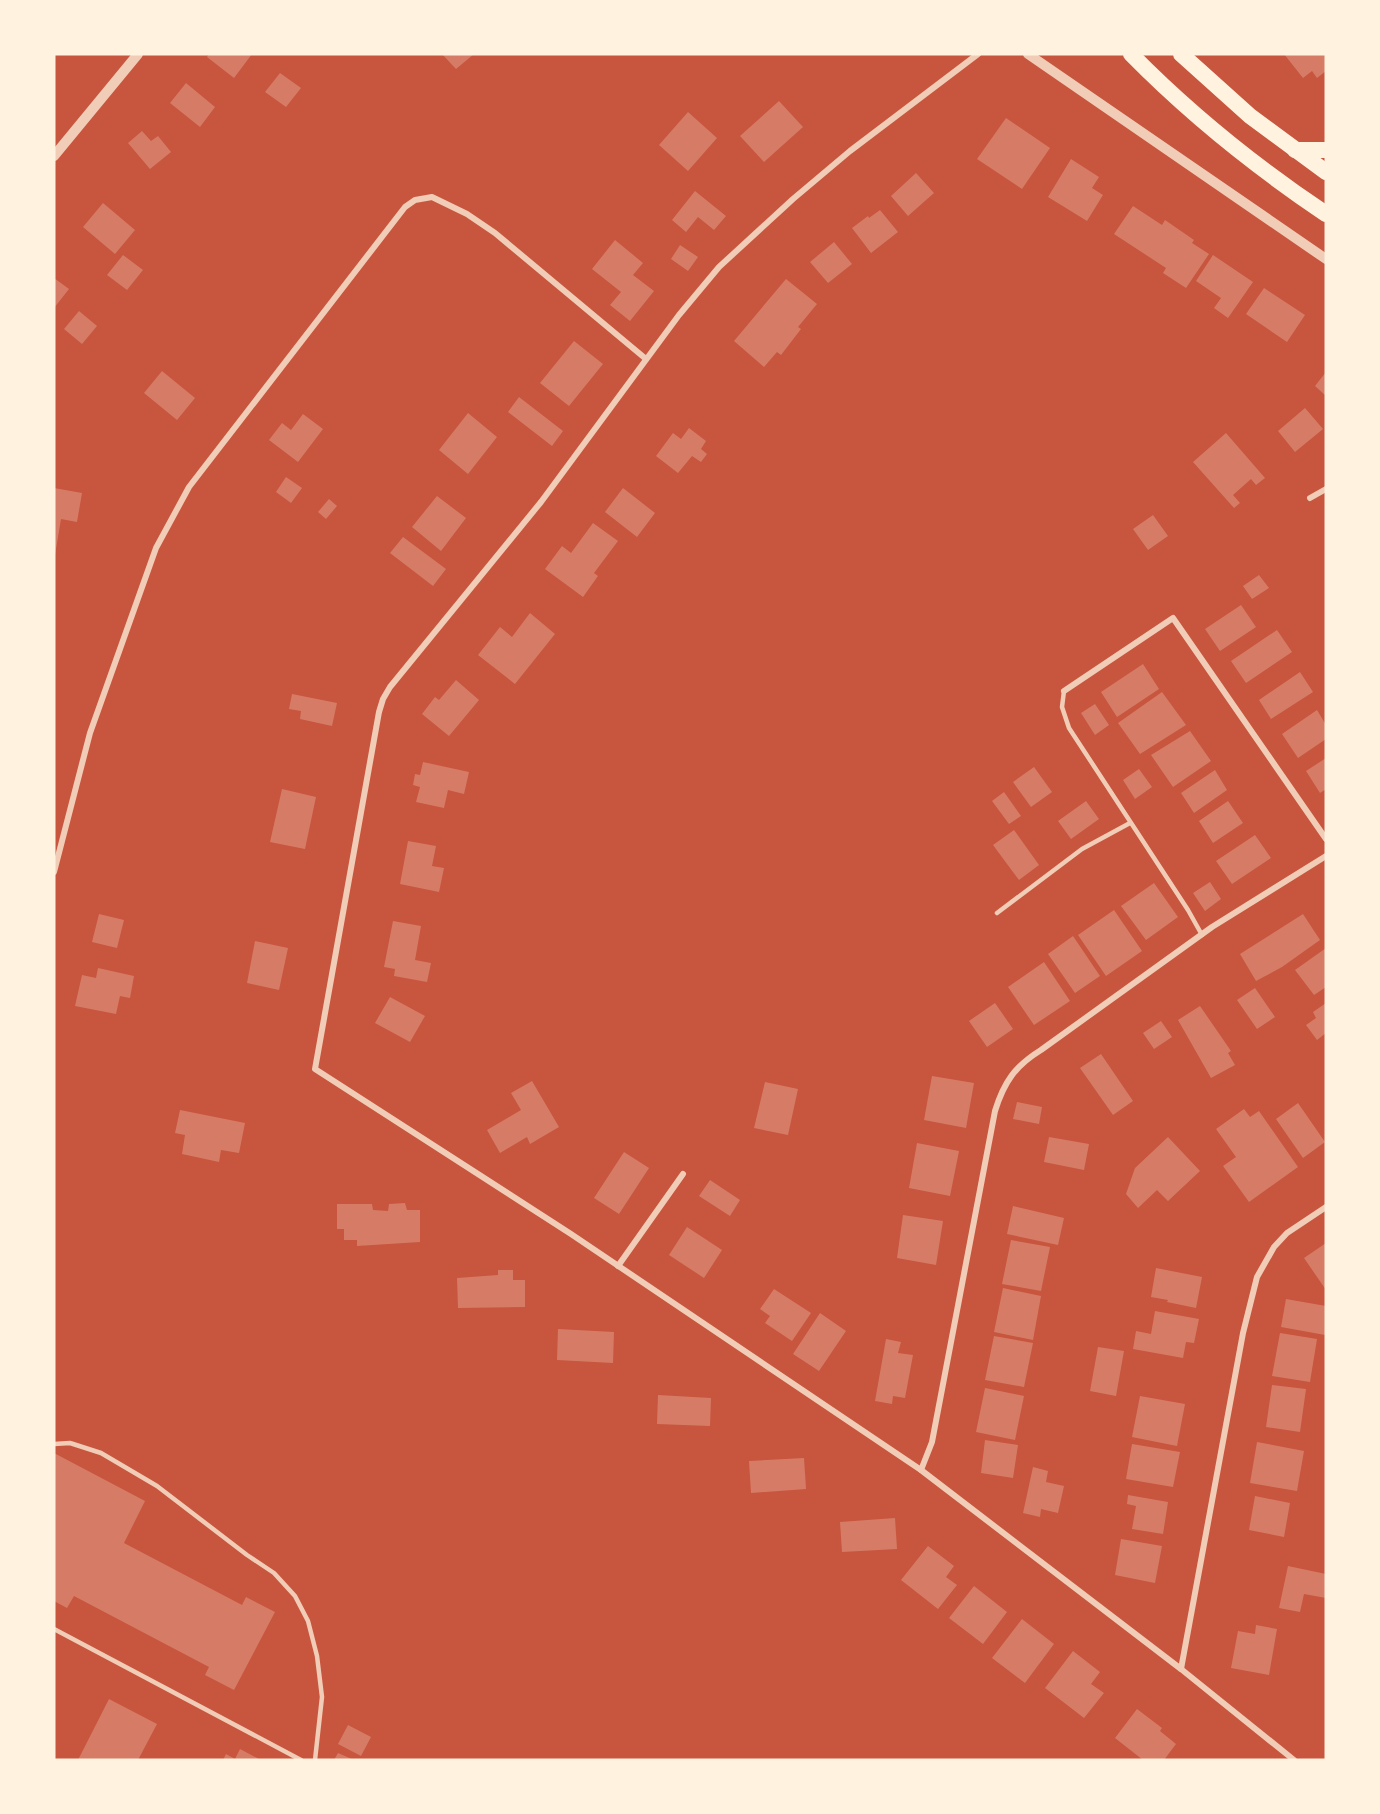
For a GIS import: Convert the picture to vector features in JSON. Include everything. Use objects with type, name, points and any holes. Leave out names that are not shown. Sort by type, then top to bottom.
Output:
[{"type":"highway","points":[[1131,54],[1228,142],[1326,214]]},
{"type":"highway","points":[[1181,54],[1242,108],[1326,172]]},
{"type":"highway","points":[[1295,150],[1326,150]]},
{"type":"street","points":[[54,156],[138,54]]},
{"type":"street","points":[[978,54],[850,151],[740,246],[699,289],[541,502],[390,687],[379,712],[315,1069],[618,1266],[921,1470],[1181,1669],[1294,1760]]},
{"type":"street","points":[[1028,54],[1326,259]]},
{"type":"street","points":[[54,872],[90,733],[156,548],[189,487],[405,207],[415,200],[432,197],[467,214],[495,233],[646,359]]},
{"type":"street","points":[[1310,498],[1326,489]]},
{"type":"street","points":[[1064,691],[1173,618],[1326,839]]},
{"type":"street","points":[[921,1470],[932,1442],[995,1111],[1001,1090],[1024,1060],[1202,934],[1294,874],[1326,856]]},
{"type":"street","points":[[618,1266],[683,1174]]},
{"type":"street","points":[[1181,1669],[1243,1333],[1257,1277],[1274,1247],[1287,1233],[1326,1207]]},
{"type":"lane","points":[[1064,691],[1063,716],[1069,728],[1202,934]]},
{"type":"lane","points":[[996,913],[1082,849],[1130,823]]},
{"type":"lane","points":[[54,1444],[70,1443],[101,1454],[157,1486],[274,1573],[295,1596],[308,1621],[317,1656],[322,1697],[315,1760]]},
{"type":"lane","points":[[54,1629],[301,1760]]},
{"type":"building","points":[[209,54],[252,54],[234,78],[207,57]]},
{"type":"building","points":[[442,54],[474,54],[456,69]]},
{"type":"building","points":[[1284,54],[1326,54],[1326,71],[1317,78],[1312,71],[1303,78]]},
{"type":"building","points":[[280,73],[301,88],[286,107],[265,92]]},
{"type":"building","points":[[186,83],[215,107],[200,127],[170,103]]},
{"type":"building","points":[[779,101],[803,127],[764,162],[740,136]]},
{"type":"building","points":[[688,112],[717,138],[688,171],[659,145]]},
{"type":"building","points":[[1006,118],[1050,148],[1022,189],[977,159]]},
{"type":"building","points":[[142,131],[151,141],[158,136],[171,152],[150,169],[128,143]]},
{"type":"building","points":[[1071,159],[1099,177],[1092,188],[1103,195],[1087,221],[1048,197]]},
{"type":"building","points":[[916,173],[934,193],[908,216],[891,196]]},
{"type":"building","points":[[695,191],[726,216],[714,230],[698,217],[686,232],[672,220]]},
{"type":"building","points":[[103,203],[135,230],[115,254],[83,227]]},
{"type":"building","points":[[1133,206],[1162,225],[1165,220],[1194,240],[1192,243],[1209,254],[1186,288],[1163,273],[1166,268],[1114,234]]},
{"type":"building","points":[[880,210],[898,232],[871,253],[852,228]]},
{"type":"building","points":[[615,240],[643,263],[633,275],[654,291],[630,321],[610,305],[621,292],[592,269]]},
{"type":"building","points":[[834,242],[852,264],[828,283],[810,262]]},
{"type":"building","points":[[680,245],[698,257],[688,271],[671,259]]},
{"type":"building","points":[[123,255],[143,270],[127,290],[107,275]]},
{"type":"building","points":[[1213,255],[1253,282],[1228,318],[1214,308],[1221,298],[1196,281]]},
{"type":"building","points":[[54,278],[69,289],[54,308]]},
{"type":"building","points":[[786,279],[817,304],[798,327],[801,329],[781,355],[777,352],[764,367],[734,341]]},
{"type":"building","points":[[1264,288],[1305,315],[1287,342],[1246,314]]},
{"type":"building","points":[[79,311],[97,326],[82,344],[64,329]]},
{"type":"building","points":[[574,341],[603,364],[569,406],[540,383]]},
{"type":"building","points":[[162,371],[195,398],[177,420],[144,393]]},
{"type":"building","points":[[1326,372],[1326,396],[1315,386]]},
{"type":"building","points":[[519,397],[563,431],[552,446],[508,412]]},
{"type":"building","points":[[1305,408],[1323,429],[1295,452],[1278,431]]},
{"type":"building","points":[[468,413],[497,437],[468,474],[439,450]]},
{"type":"building","points":[[303,414],[323,429],[298,462],[269,440],[282,423],[291,430]]},
{"type":"building","points":[[689,428],[706,441],[701,449],[707,454],[701,462],[692,456],[678,473],[656,456],[673,433],[681,439]]},
{"type":"building","points":[[1226,433],[1265,478],[1256,485],[1251,479],[1233,495],[1240,503],[1234,508],[1193,462]]},
{"type":"building","points":[[286,477],[302,488],[291,503],[276,492]]},
{"type":"building","points":[[54,488],[82,493],[77,522],[61,519],[55,555]]},
{"type":"building","points":[[623,488],[655,513],[637,537],[605,512]]},
{"type":"building","points":[[437,496],[466,518],[441,551],[412,527]]},
{"type":"building","points":[[329,499],[337,506],[326,519],[318,512]]},
{"type":"building","points":[[1153,515],[1168,536],[1148,550],[1133,529]]},
{"type":"building","points":[[593,523],[618,541],[594,573],[598,576],[583,597],[545,569],[562,546],[571,553]]},
{"type":"building","points":[[403,537],[446,569],[433,586],[390,553]]},
{"type":"building","points":[[1259,575],[1269,588],[1252,599],[1243,586]]},
{"type":"building","points":[[1241,605],[1256,627],[1220,651],[1205,629]]},
{"type":"building","points":[[530,613],[555,634],[515,684],[478,655],[500,627],[512,637]]},
{"type":"building","points":[[1277,630],[1292,652],[1246,683],[1231,661]]},
{"type":"building","points":[[1143,664],[1159,689],[1117,717],[1101,692]]},
{"type":"building","points":[[1300,672],[1313,692],[1271,719],[1259,700]]},
{"type":"building","points":[[456,680],[479,700],[449,736],[422,714],[435,697],[439,700]]},
{"type":"building","points":[[1162,692],[1186,725],[1140,754],[1118,723]]},
{"type":"building","points":[[292,694],[337,703],[332,726],[300,719],[301,711],[289,709]]},
{"type":"building","points":[[1095,704],[1109,725],[1095,735],[1081,713]]},
{"type":"building","points":[[1317,710],[1326,725],[1326,739],[1298,758],[1282,734]]},
{"type":"building","points":[[1190,731],[1211,761],[1173,787],[1151,755]]},
{"type":"building","points":[[1326,758],[1326,789],[1320,793],[1306,771]]},
{"type":"building","points":[[423,762],[469,772],[464,794],[448,790],[444,808],[416,802],[420,787],[413,785],[415,774],[420,775]]},
{"type":"building","points":[[1034,767],[1052,792],[1031,807],[1013,782]]},
{"type":"building","points":[[1139,769],[1152,787],[1135,799],[1123,780]]},
{"type":"building","points":[[1215,770],[1227,790],[1194,813],[1181,793]]},
{"type":"building","points":[[282,789],[316,797],[305,849],[270,842]]},
{"type":"building","points":[[1004,792],[1021,816],[1009,824],[992,801]]},
{"type":"building","points":[[1086,801],[1099,819],[1071,839],[1058,821]]},
{"type":"building","points":[[1228,801],[1243,823],[1213,843],[1199,821]]},
{"type":"building","points":[[1014,830],[1039,865],[1019,880],[993,845]]},
{"type":"building","points":[[1255,835],[1271,858],[1232,884],[1216,861]]},
{"type":"building","points":[[408,841],[436,846],[432,866],[444,868],[439,892],[400,884]]},
{"type":"building","points":[[1210,882],[1221,899],[1205,911],[1193,893]]},
{"type":"building","points":[[1154,883],[1178,917],[1146,940],[1121,906]]},
{"type":"building","points":[[1114,910],[1142,951],[1106,976],[1078,935]]},
{"type":"building","points":[[99,914],[124,920],[117,948],[92,942]]},
{"type":"building","points":[[1303,914],[1320,940],[1282,967],[1256,981],[1240,954]]},
{"type":"building","points":[[393,921],[421,926],[415,960],[431,963],[427,982],[394,976],[395,969],[384,967]]},
{"type":"building","points":[[1073,936],[1100,976],[1075,993],[1048,954]]},
{"type":"building","points":[[255,941],[288,948],[279,990],[247,983]]},
{"type":"building","points":[[1326,948],[1326,987],[1314,995],[1295,970]]},
{"type":"building","points":[[1044,962],[1070,1001],[1034,1025],[1008,987]]},
{"type":"building","points":[[98,968],[134,976],[130,998],[120,996],[116,1014],[75,1006],[82,975],[96,978]]},
{"type":"building","points":[[1255,988],[1275,1017],[1257,1029],[1237,1000]]},
{"type":"building","points":[[390,997],[425,1016],[410,1042],[375,1023]]},
{"type":"building","points":[[995,1003],[1013,1029],[987,1047],[969,1021]]},
{"type":"building","points":[[1326,1003],[1326,1033],[1317,1040],[1306,1025],[1316,1018],[1313,1012]]},
{"type":"building","points":[[1200,1006],[1231,1051],[1228,1053],[1235,1065],[1211,1078],[1178,1020]]},
{"type":"building","points":[[1161,1021],[1172,1037],[1154,1049],[1143,1033]]},
{"type":"building","points":[[1101,1054],[1133,1101],[1113,1115],[1080,1068]]},
{"type":"building","points":[[932,1076],[974,1083],[966,1128],[924,1120]]},
{"type":"building","points":[[532,1081],[559,1127],[530,1144],[527,1137],[500,1153],[487,1130],[521,1110],[511,1093]]},
{"type":"building","points":[[765,1082],[798,1089],[788,1135],[754,1128]]},
{"type":"building","points":[[1017,1102],[1042,1107],[1039,1124],[1013,1119]]},
{"type":"building","points":[[1298,1103],[1325,1142],[1303,1158],[1276,1119]]},
{"type":"building","points":[[1244,1109],[1250,1117],[1259,1111],[1298,1167],[1249,1202],[1223,1166],[1236,1157],[1216,1129]]},
{"type":"building","points":[[180,1110],[245,1123],[239,1153],[221,1150],[219,1162],[182,1154],[185,1135],[175,1133]]},
{"type":"building","points":[[1049,1137],[1089,1144],[1084,1170],[1044,1162]]},
{"type":"building","points":[[1168,1137],[1200,1171],[1168,1201],[1157,1190],[1138,1208],[1126,1194],[1135,1168]]},
{"type":"building","points":[[917,1143],[959,1151],[950,1196],[909,1188]]},
{"type":"building","points":[[624,1152],[649,1168],[619,1214],[594,1198]]},
{"type":"building","points":[[710,1180],[740,1200],[730,1216],[699,1196]]},
{"type":"building","points":[[405,1203],[407,1210],[420,1210],[420,1242],[357,1246],[357,1240],[344,1240],[344,1229],[337,1229],[337,1204],[372,1204],[373,1210],[388,1211],[389,1204]]},
{"type":"building","points":[[1013,1206],[1064,1218],[1058,1245],[1007,1234]]},
{"type":"building","points":[[903,1215],[943,1221],[936,1265],[897,1258]]},
{"type":"building","points":[[687,1227],[722,1250],[704,1278],[669,1255]]},
{"type":"building","points":[[1011,1240],[1050,1247],[1041,1291],[1002,1284]]},
{"type":"building","points":[[1326,1243],[1326,1290],[1304,1258]]},
{"type":"building","points":[[1156,1268],[1202,1277],[1196,1308],[1151,1297]]},
{"type":"building","points":[[498,1270],[513,1270],[513,1280],[525,1280],[525,1307],[458,1308],[457,1278],[498,1275]]},
{"type":"building","points":[[1003,1288],[1041,1296],[1033,1340],[994,1332]]},
{"type":"building","points":[[774,1289],[811,1313],[792,1341],[765,1323],[770,1316],[760,1309]]},
{"type":"building","points":[[1286,1299],[1326,1306],[1325,1335],[1281,1327]]},
{"type":"building","points":[[1155,1311],[1199,1319],[1194,1343],[1186,1342],[1183,1358],[1133,1349],[1136,1331],[1151,1334]]},
{"type":"building","points":[[820,1313],[846,1331],[819,1371],[793,1354]]},
{"type":"building","points":[[558,1329],[614,1332],[613,1363],[557,1360]]},
{"type":"building","points":[[1280,1333],[1317,1339],[1310,1382],[1272,1376]]},
{"type":"building","points":[[994,1336],[1033,1343],[1024,1387],[985,1380]]},
{"type":"building","points":[[886,1339],[901,1342],[898,1353],[913,1355],[905,1398],[893,1396],[892,1404],[875,1401]]},
{"type":"building","points":[[1098,1347],[1124,1351],[1116,1396],[1090,1391]]},
{"type":"building","points":[[1272,1385],[1306,1389],[1300,1432],[1266,1427]]},
{"type":"building","points":[[985,1388],[1024,1396],[1015,1440],[976,1432]]},
{"type":"building","points":[[658,1395],[711,1398],[710,1426],[657,1424]]},
{"type":"building","points":[[1140,1396],[1185,1404],[1177,1446],[1132,1437]]},
{"type":"building","points":[[985,1440],[1018,1445],[1013,1478],[981,1473]]},
{"type":"building","points":[[1257,1442],[1304,1451],[1297,1491],[1250,1483]]},
{"type":"building","points":[[1132,1444],[1180,1452],[1173,1487],[1126,1479]]},
{"type":"building","points":[[54,1453],[145,1501],[124,1543],[242,1605],[246,1597],[275,1612],[234,1690],[205,1675],[209,1667],[74,1596],[67,1608],[54,1601]]},
{"type":"building","points":[[804,1458],[806,1489],[751,1493],[749,1461]]},
{"type":"building","points":[[1033,1467],[1048,1471],[1046,1482],[1064,1486],[1058,1513],[1041,1509],[1040,1517],[1023,1513]]},
{"type":"building","points":[[1128,1495],[1168,1502],[1163,1534],[1132,1529],[1136,1506],[1127,1504]]},
{"type":"building","points":[[1255,1496],[1290,1503],[1284,1537],[1249,1530]]},
{"type":"building","points":[[895,1518],[897,1549],[842,1552],[840,1522]]},
{"type":"building","points":[[1121,1539],[1162,1546],[1155,1583],[1115,1575]]},
{"type":"building","points":[[928,1546],[954,1566],[946,1577],[957,1585],[938,1609],[901,1580]]},
{"type":"building","points":[[1288,1566],[1326,1574],[1326,1598],[1304,1594],[1300,1612],[1279,1608]]},
{"type":"building","points":[[974,1586],[1007,1612],[983,1644],[949,1618]]},
{"type":"building","points":[[1022,1619],[1054,1644],[1025,1683],[992,1658]]},
{"type":"building","points":[[1256,1625],[1277,1629],[1269,1675],[1231,1668],[1238,1631],[1255,1634]]},
{"type":"building","points":[[1073,1651],[1100,1672],[1091,1684],[1104,1693],[1084,1718],[1045,1688]]},
{"type":"building","points":[[109,1699],[157,1724],[138,1760],[78,1760]]},
{"type":"building","points":[[1137,1709],[1162,1728],[1160,1731],[1176,1744],[1164,1760],[1143,1760],[1115,1738]]},
{"type":"building","points":[[348,1725],[371,1737],[361,1756],[338,1744]]},
{"type":"building","points":[[240,1749],[261,1760],[223,1760],[226,1754],[235,1759]]},
{"type":"building","points":[[338,1753],[354,1760],[334,1760]]}]
